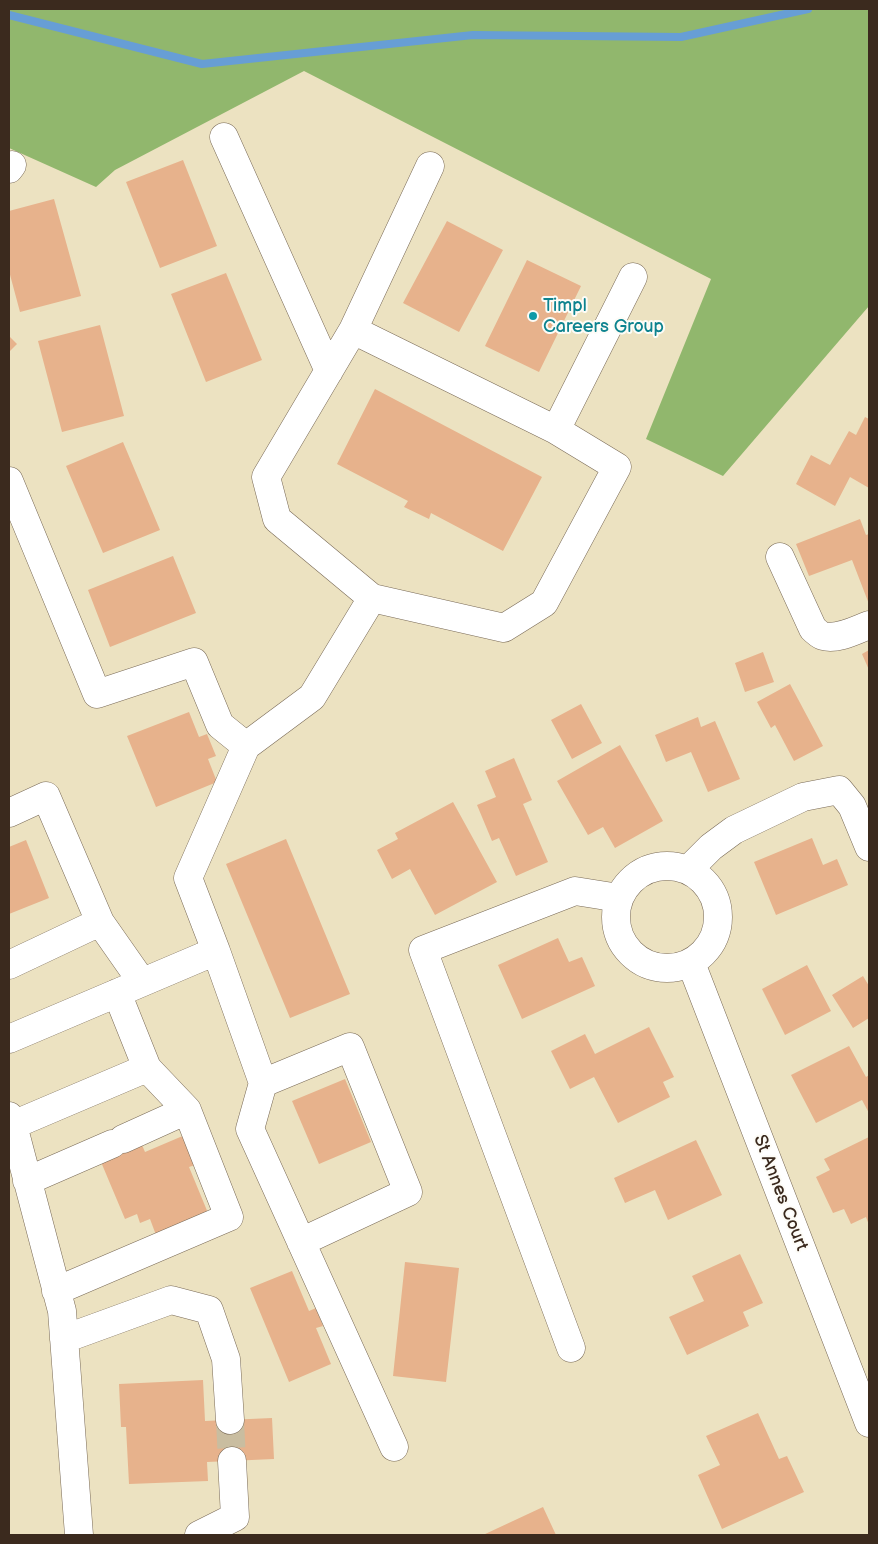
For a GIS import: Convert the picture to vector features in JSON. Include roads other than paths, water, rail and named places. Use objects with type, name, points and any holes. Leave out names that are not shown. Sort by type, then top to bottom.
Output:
[{"type":"street","points":[[224,137],[328,371]]},
{"type":"street","points":[[353,330],[556,430],[617,467],[544,603],[504,628],[372,598],[276,519],[266,477],[353,330],[430,166]]},
{"type":"street","points":[[556,430],[634,277]]},
{"type":"street","points":[[9,481],[97,694],[194,662],[220,725],[246,746]]},
{"type":"street","points":[[780,557],[813,629],[822,636],[843,634],[869,625]]},
{"type":"street","points":[[372,598],[312,697],[246,746],[188,878],[263,1083],[250,1129],[394,1447]]},
{"type":"street","points":[[688,870],[711,847],[734,830],[803,797],[839,790],[852,806],[869,847]]},
{"type":"street","points":[[9,812],[46,796],[100,922],[142,982]]},
{"type":"street","points":[[672,866],[688,870],[702,879],[712,892],[718,907],[718,924],[713,939],[704,953],[691,963],[674,968],[656,968],[640,961],[627,949],[618,933],[615,916],[619,898],[627,884],[640,873],[655,867],[672,866]]},
{"type":"street","points":[[571,1348],[424,950],[575,891],[619,898]]},
{"type":"street","points":[[9,965],[100,922]]},
{"type":"street","points":[[9,1039],[216,951]]},
{"type":"street","name":"St Annes Court","points":[[691,963],[869,1422]]},
{"type":"street","points":[[56,1290],[229,1216],[187,1110],[147,1068],[118,993]]},
{"type":"street","points":[[263,1083],[350,1047],[408,1192],[301,1242]]},
{"type":"street","points":[[79,1535],[62,1311],[11,1120],[147,1068]]},
{"type":"street","points":[[28,1181],[187,1110]]},
{"type":"street","points":[[64,1339],[171,1300],[209,1310],[226,1359],[230,1420]]},
{"type":"street","points":[[199,1535],[235,1517],[232,1461]]},
{"type":"waterway","points":[[9,15],[202,64],[473,35],[681,37],[808,9]]},
{"type":"tunnel","points":[[230,1420],[232,1461]]},
{"type":"place","name":"Timpl Careers Group","points":[[533,316]]}]
